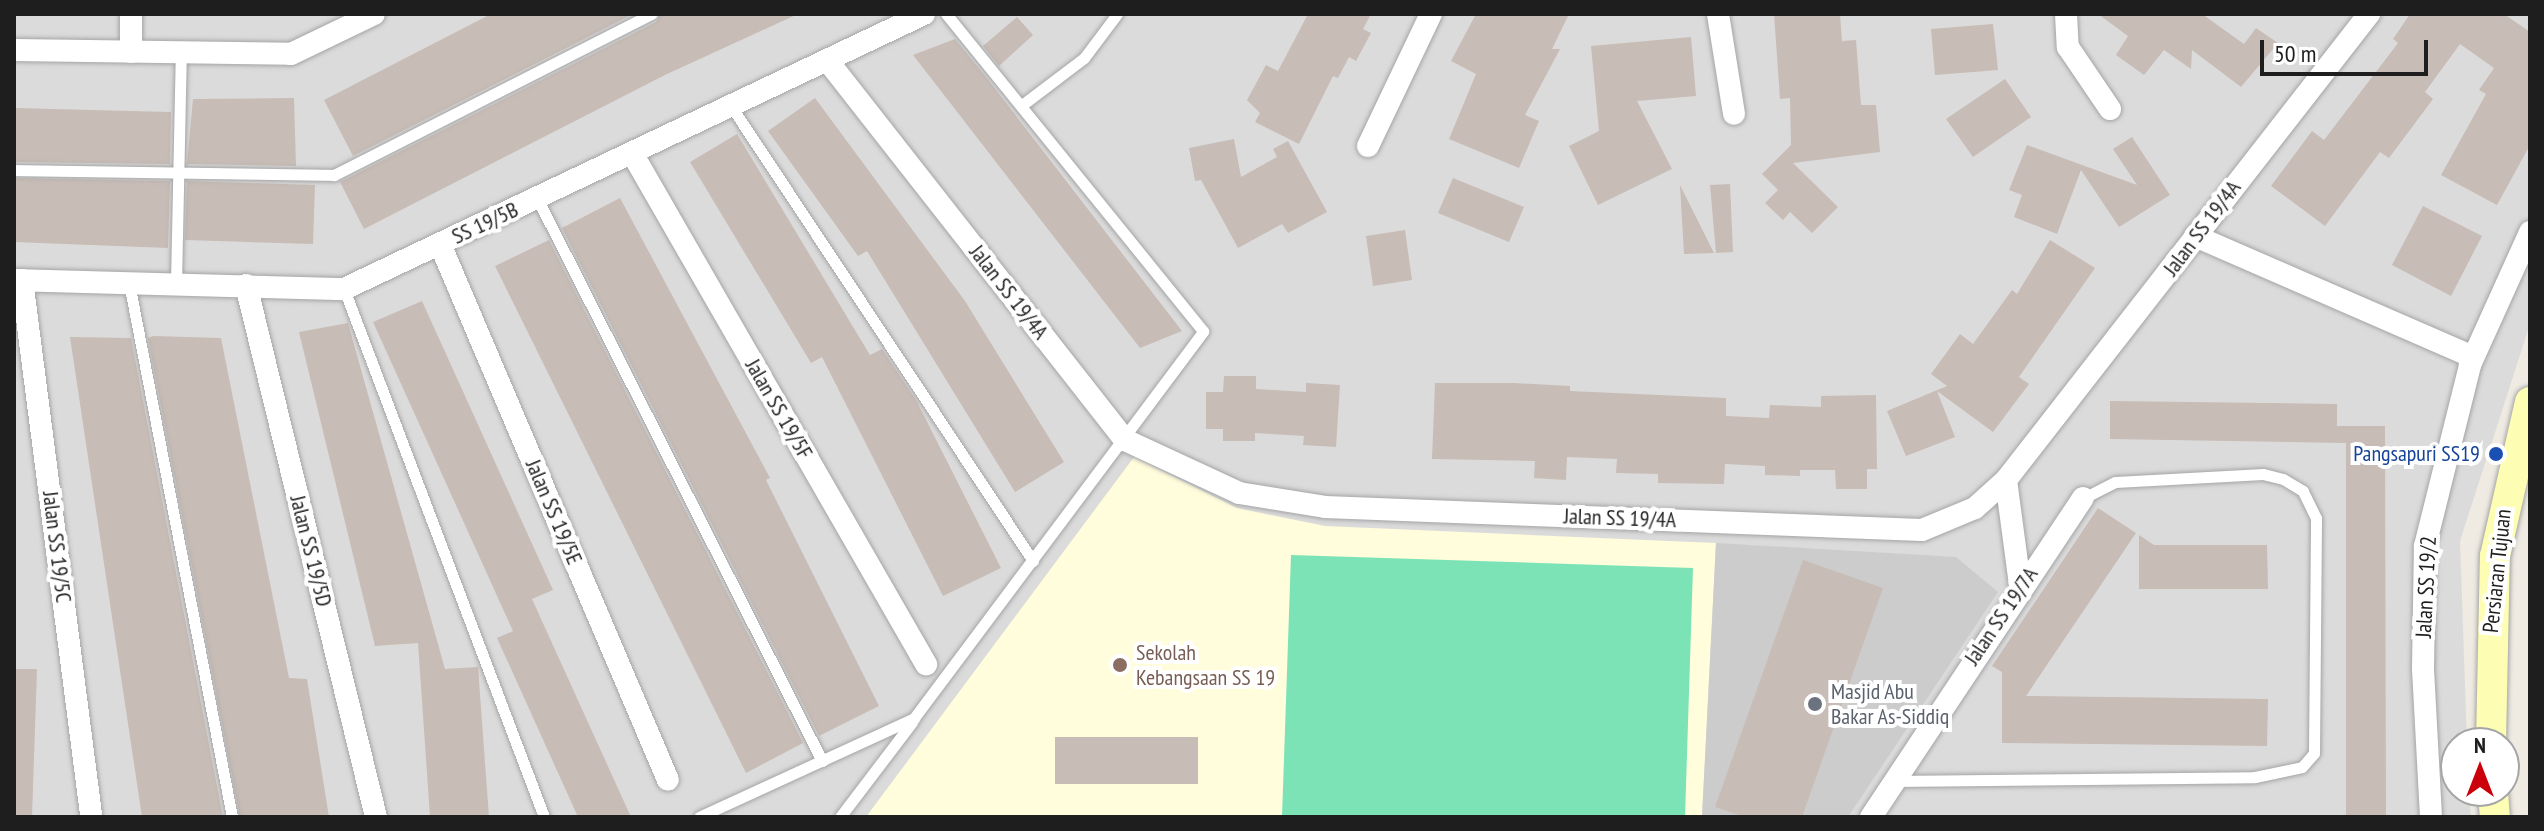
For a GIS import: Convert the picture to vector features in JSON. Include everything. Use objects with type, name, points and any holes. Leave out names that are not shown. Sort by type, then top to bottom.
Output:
[{"type":"main road","name":"Persiaran Tujuan","points":[[2491,727],[2495,556],[2530,402]]},
{"type":"street","points":[[131,14],[131,52]]},
{"type":"street","points":[[14,50],[291,54],[374,14]]},
{"type":"street","name":"SS 19/5B","points":[[18,280],[344,289],[924,14]]},
{"type":"street","points":[[1368,146],[1431,14]]},
{"type":"street","points":[[1718,14],[1734,114]]},
{"type":"street","points":[[2066,14],[2068,47],[2110,109]]},
{"type":"street","name":"Jalan SS 19/4A","points":[[827,60],[1125,440],[1239,493],[1325,507],[1922,530],[1975,508],[2006,480],[2369,14]]},
{"type":"street","name":"Jalan SS 19/5F","points":[[632,153],[926,664]]},
{"type":"street","name":"Jalan SS 19/2","points":[[2431,817],[2423,669],[2425,546],[2473,357],[2530,232]]},
{"type":"street","points":[[2195,236],[2473,357]]},
{"type":"street","name":"Jalan SS 19/5E","points":[[440,244],[668,780]]},
{"type":"street","name":"Jalan SS 19/5C","points":[[18,280],[91,814]]},
{"type":"street","name":"Jalan SS 19/5D","points":[[246,285],[376,817]]},
{"type":"street","points":[[2006,480],[2020,585]]},
{"type":"street","name":"Jalan SS 19/7A","points":[[1871,817],[2020,585],[2083,498]]},
{"type":"lane","points":[[14,170],[334,175],[652,14]]},
{"type":"lane","points":[[840,817],[1125,440],[1203,331],[946,14]]},
{"type":"lane","points":[[1022,105],[1084,58],[1117,14]]},
{"type":"lane","points":[[176,284],[181,53]]},
{"type":"lane","points":[[731,106],[1033,561]]},
{"type":"lane","points":[[537,198],[822,761]]},
{"type":"lane","points":[[129,283],[232,817]]},
{"type":"lane","points":[[344,289],[544,817]]},
{"type":"lane","points":[[1893,781],[2255,777],[2302,767],[2314,753],[2316,518],[2303,491],[2283,479],[2263,474],[2115,482],[2083,498]]},
{"type":"lane","points":[[699,817],[914,718]]},
{"type":"shaded area","points":[[14,14],[2530,14],[2530,324],[2460,541],[2466,727],[2440,727],[2440,807],[2470,807],[2471,817],[14,817]]},
{"type":"shaded area","points":[[1134,457],[1237,508],[1325,526],[1716,543],[1702,817],[866,817]]},
{"type":"shaded area","name":"Masjid Abu Bakar As-Siddiq","points":[[1716,543],[1956,557],[1998,592],[1848,817],[1702,817]]},
{"type":"green space","points":[[1291,555],[1693,568],[1685,817],[1282,817]]},
{"type":"building","points":[[491,14],[633,14],[353,156],[324,100]]},
{"type":"building","points":[[660,14],[798,14],[665,75],[364,229],[340,182],[656,22]]},
{"type":"building","points":[[1308,14],[1371,14],[1363,29],[1371,33],[1356,61],[1349,57],[1338,78],[1333,76],[1299,144],[1255,122],[1260,113],[1247,100],[1266,65],[1278,71]]},
{"type":"building","points":[[1476,14],[1569,14],[1552,49],[1560,49],[1525,115],[1539,121],[1519,168],[1449,139],[1476,74],[1451,61]]},
{"type":"building","points":[[1774,14],[1840,14],[1842,41],[1856,40],[1861,105],[1876,105],[1880,152],[1793,163],[1838,207],[1812,233],[1790,212],[1783,220],[1765,203],[1778,190],[1762,174],[1791,145],[1790,98],[1780,99]]},
{"type":"building","points":[[2098,14],[2202,14],[2244,44],[2256,28],[2278,43],[2241,87],[2192,50],[2191,69],[2164,50],[2144,75],[2116,55],[2128,36]]},
{"type":"building","points":[[2410,14],[2504,14],[2530,32],[2530,145],[2497,205],[2441,175],[2486,94],[2479,90],[2494,68],[2460,44],[2425,92],[2433,99],[2389,158],[2380,152],[2325,226],[2271,186],[2312,131],[2324,140],[2398,43],[2393,39]]},
{"type":"building","points":[[1017,17],[1033,35],[999,66],[983,46]]},
{"type":"building","points":[[1993,24],[1998,70],[1935,75],[1931,29]]},
{"type":"building","points":[[1691,37],[1696,96],[1637,101],[1672,169],[1598,205],[1569,146],[1599,131],[1591,46]]},
{"type":"building","points":[[955,39],[1182,331],[1140,348],[913,55]]},
{"type":"building","points":[[2005,79],[2031,117],[1973,157],[1946,119]]},
{"type":"building","points":[[294,98],[296,166],[187,164],[193,99]]},
{"type":"building","points":[[815,98],[965,301],[1064,462],[1015,492],[867,251],[858,256],[768,131]]},
{"type":"building","points":[[14,108],[171,112],[170,164],[14,162]]},
{"type":"building","points":[[737,134],[870,355],[882,349],[916,400],[1001,568],[943,596],[822,357],[811,363],[690,162]]},
{"type":"building","points":[[2132,137],[2170,195],[2119,227],[2081,170],[2057,234],[2014,217],[2022,195],[2009,190],[2027,145],[2137,185],[2113,149]]},
{"type":"building","points":[[1234,139],[1241,177],[1277,157],[1273,149],[1288,141],[1327,212],[1288,233],[1282,224],[1238,248],[1201,180],[1195,181],[1189,148]]},
{"type":"building","points":[[14,178],[170,181],[168,248],[14,242]]},
{"type":"building","points":[[1453,178],[1524,207],[1509,242],[1438,213]]},
{"type":"building","points":[[187,181],[315,185],[313,244],[185,240]]},
{"type":"building","points":[[1730,184],[1733,252],[1716,253],[1710,185]]},
{"type":"building","points":[[1680,185],[1714,253],[1684,254]]},
{"type":"building","points":[[620,198],[770,478],[766,480],[879,706],[819,736],[562,228]]},
{"type":"building","points":[[2423,206],[2482,236],[2451,296],[2392,265]]},
{"type":"building","points":[[1405,230],[1412,280],[1373,286],[1366,236]]},
{"type":"building","points":[[549,240],[803,743],[746,773],[495,266]]},
{"type":"building","points":[[2050,240],[2095,268],[2019,377],[2029,384],[1993,432],[1937,391],[1955,437],[1906,456],[1887,411],[1947,386],[1931,374],[1960,334],[1973,344],[2012,290],[2017,294]]},
{"type":"building","points":[[422,301],[553,590],[532,599],[631,817],[578,817],[497,638],[513,631],[373,322]]},
{"type":"building","points":[[348,323],[445,669],[478,667],[489,817],[430,817],[418,643],[375,646],[299,332]]},
{"type":"building","points":[[70,337],[131,338],[223,817],[142,817]]},
{"type":"building","points":[[148,338],[221,338],[289,678],[307,679],[329,817],[240,817]]},
{"type":"building","points":[[1224,376],[1256,376],[1256,389],[1306,392],[1306,383],[1340,385],[1336,447],[1303,445],[1304,436],[1255,433],[1255,441],[1223,441],[1223,429],[1206,429],[1206,392],[1223,392]]},
{"type":"building","points":[[1435,383],[1514,383],[1570,386],[1570,391],[1726,398],[1726,416],[1769,418],[1770,405],[1821,407],[1821,396],[1876,395],[1877,469],[1867,469],[1867,489],[1836,489],[1835,470],[1800,470],[1800,476],[1765,475],[1765,466],[1725,464],[1724,484],[1658,483],[1658,474],[1616,473],[1617,459],[1567,457],[1566,480],[1534,478],[1535,461],[1432,459]]},
{"type":"building","points":[[2110,401],[2337,404],[2337,426],[2385,426],[2386,817],[2346,817],[2346,443],[2110,439]]},
{"type":"building","points":[[2098,508],[2136,533],[2026,696],[2268,699],[2267,746],[2002,743],[2002,672],[1992,666]]},
{"type":"building","points":[[2139,535],[2154,545],[2267,545],[2268,589],[2139,589]]},
{"type":"building","points":[[1803,560],[1883,588],[1802,817],[1745,817],[1715,807]]},
{"type":"building","points":[[14,669],[37,669],[32,817],[14,817]]},
{"type":"building","points":[[1055,737],[1198,737],[1198,784],[1055,784]]},
{"type":"place","name":"Pangsapuri SS19","points":[[2496,454]]},
{"type":"place","name":"Sekolah Kebangsaan SS 19","points":[[1120,665]]},
{"type":"place","name":"Masjid Abu Bakar As-Siddiq","points":[[1815,704]]}]
